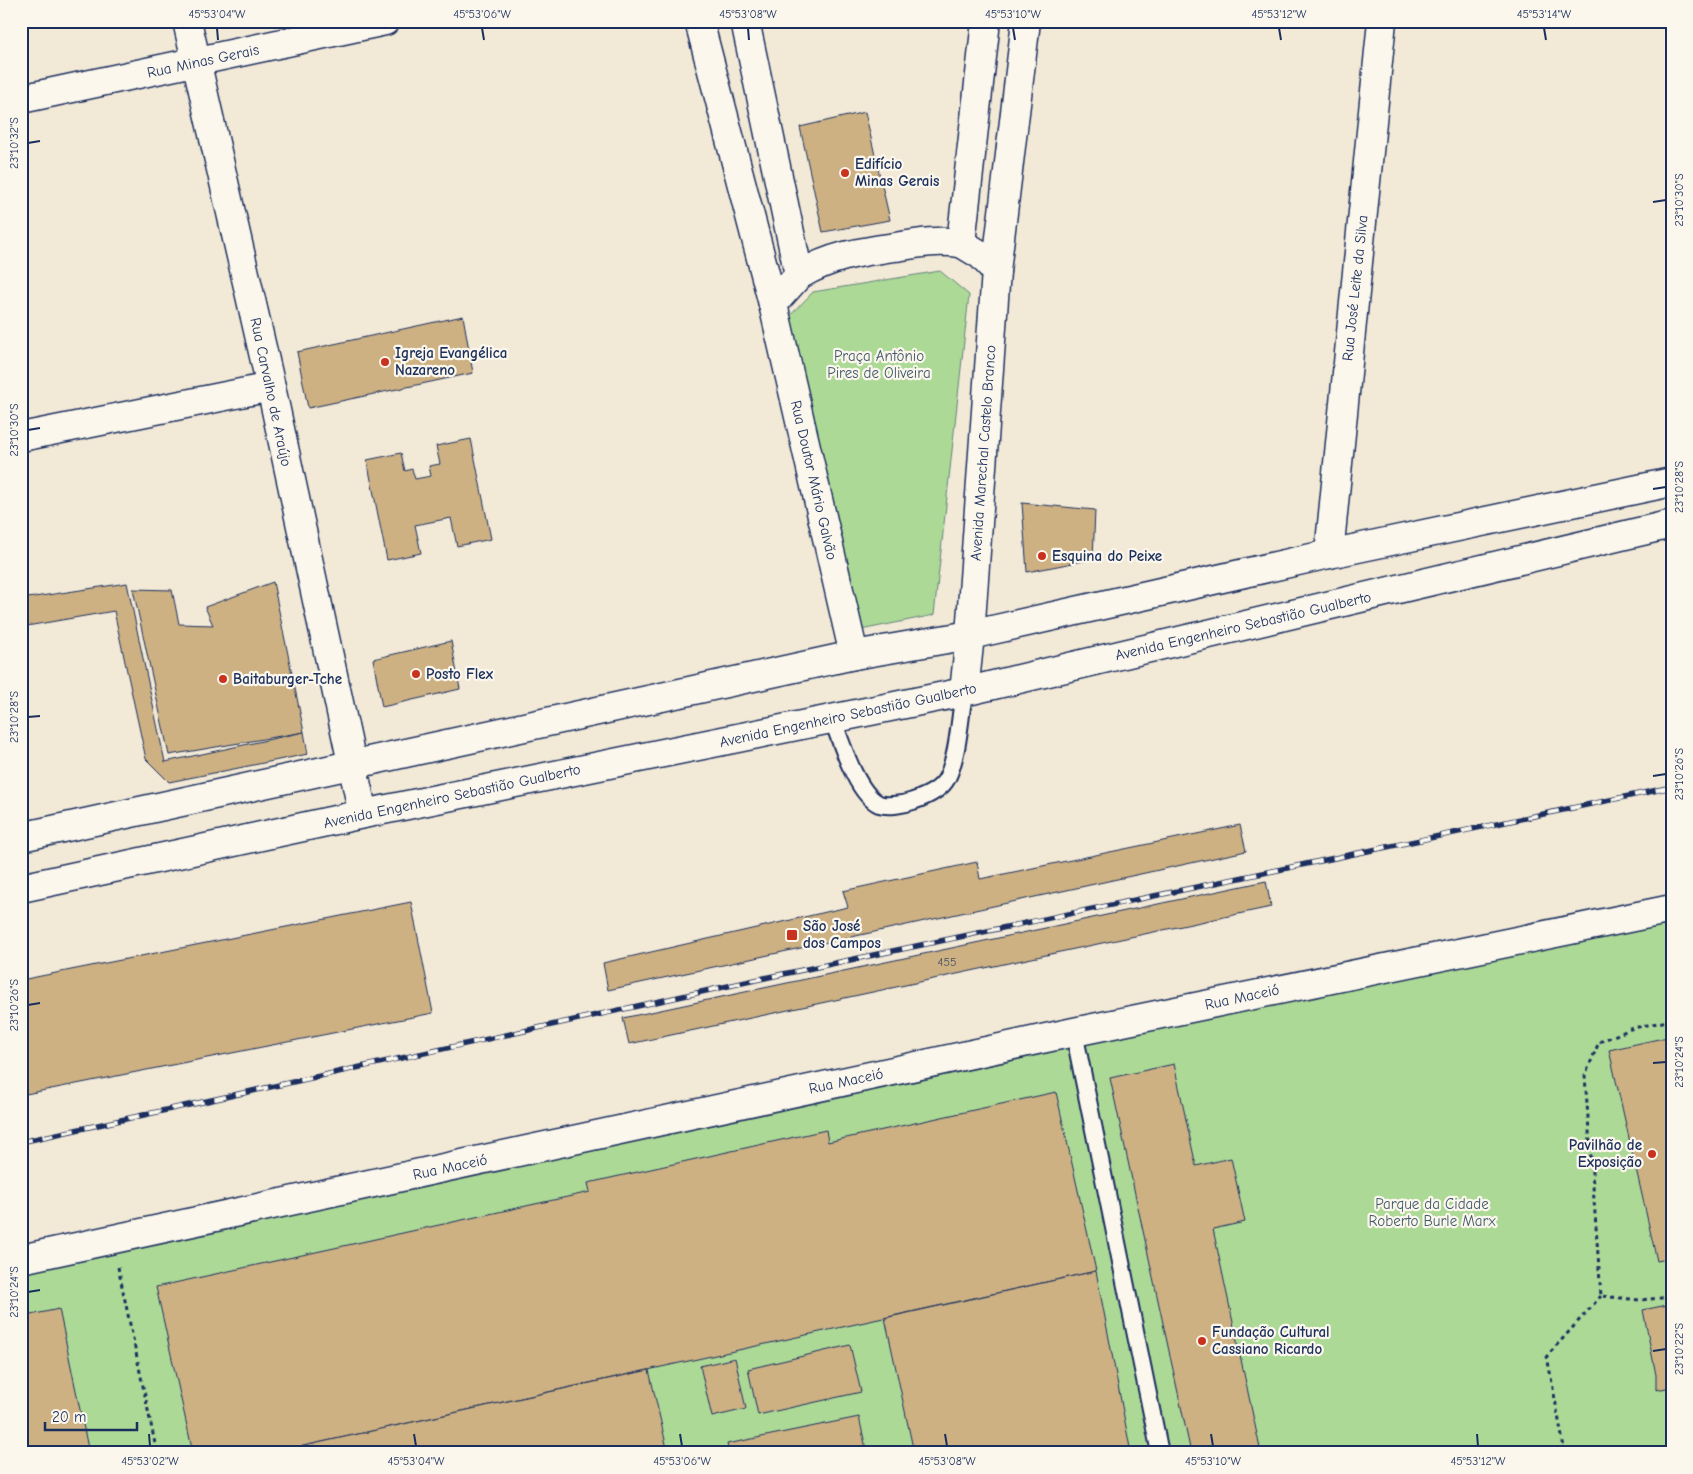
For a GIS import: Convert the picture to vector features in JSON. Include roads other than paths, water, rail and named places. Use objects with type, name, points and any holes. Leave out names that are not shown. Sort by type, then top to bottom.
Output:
[{"type":"street","name":"Rua Carvalho de Araújo","points":[[187,21],[271,387],[363,814]]},
{"type":"street","name":"Rua Minas Gerais","points":[[21,100],[385,21]]},
{"type":"street","name":"Rua Doutor Mário Galvão","points":[[699,21],[773,304],[854,655]]},
{"type":"street","points":[[745,21],[799,275]]},
{"type":"street","points":[[961,243],[986,21]]},
{"type":"street","name":"Avenida Marechal Castelo Branco","points":[[964,692],[970,635],[996,271],[1026,21]]},
{"type":"street","name":"Rua José Leite da Silva","points":[[1329,554],[1382,21]]},
{"type":"street","points":[[773,304],[799,275],[835,258],[853,252],[939,240],[961,243],[981,255],[996,271]]},
{"type":"street","points":[[21,437],[271,387]]},
{"type":"street","points":[[21,837],[854,655],[970,635],[1329,554],[1672,482]]},
{"type":"street","name":"Avenida Engenheiro Sebastião Gualberto","points":[[21,888],[363,814],[964,692],[1672,524]]},
{"type":"street","name":"Rua Maceió","points":[[21,1259],[112,1241],[1074,1032],[1672,909]]},
{"type":"lane","points":[[832,718],[858,781],[869,796],[881,804],[904,804],[927,797],[946,779],[953,757],[964,692]]},
{"type":"lane","points":[[1074,1032],[1160,1453]]},
{"type":"railway","points":[[21,1142],[769,977],[1672,787]]},
{"type":"place","name":"Edifício Minas Gerais","points":[[845,173]]},
{"type":"place","name":"Igreja Evangélica Nazareno","points":[[385,362]]},
{"type":"place","name":"Esquina do Peixe","points":[[1042,556]]},
{"type":"place","name":"Posto Flex","points":[[416,674]]},
{"type":"place","name":"Baitaburger-Tche","points":[[223,679]]},
{"type":"place","name":"São José dos Campos","points":[[792,935]]},
{"type":"place","name":"Pavilhão de Exposição","points":[[1652,1154]]},
{"type":"place","name":"Fundação Cultural Cassiano Ricardo","points":[[1202,1341]]},
{"type":"park label","name":"Praça Antônio Pires de Oliveira","points":[[879,364]]},
{"type":"park label","name":"Parque da Cidade Roberto Burle Marx","points":[[1432,1212]]}]
